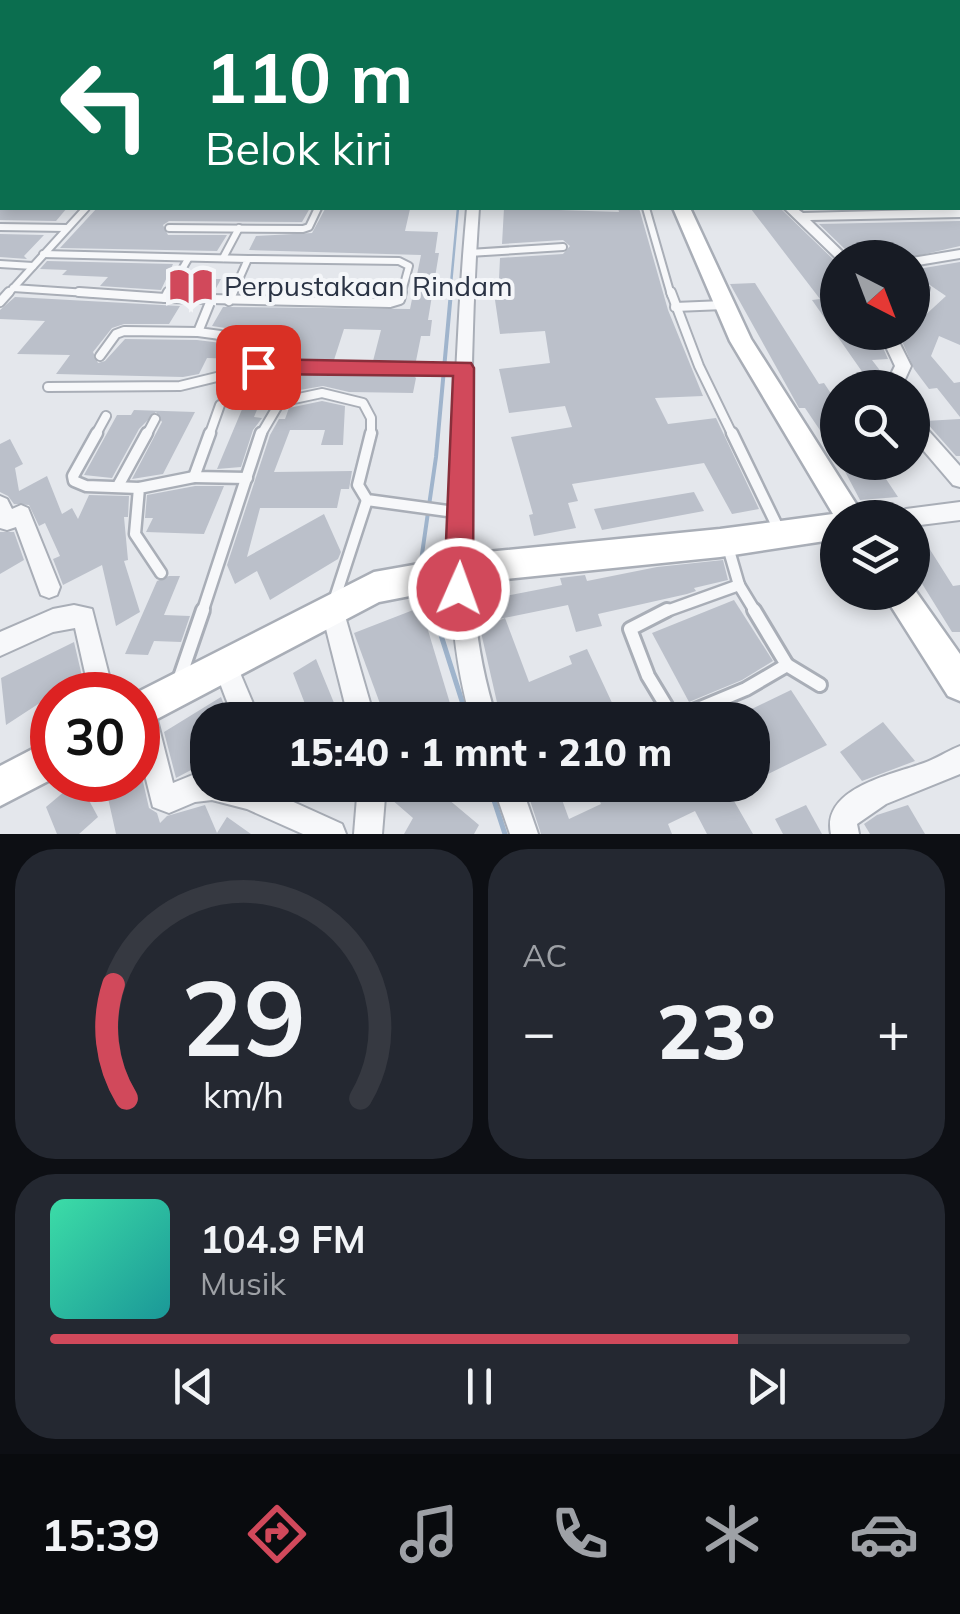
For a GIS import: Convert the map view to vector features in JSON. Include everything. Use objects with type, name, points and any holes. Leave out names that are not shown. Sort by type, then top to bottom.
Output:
[{"type":"street","points":[[433,573],[462,514],[464,368],[473,210]]},
{"type":"street","points":[[682,210],[724,305],[787,418],[839,500]]},
{"type":"street","points":[[795,212],[960,213]]},
{"type":"street","points":[[795,212],[824,240]]},
{"type":"street","points":[[930,259],[960,254]]},
{"type":"street","points":[[930,445],[960,479]]},
{"type":"street","points":[[930,515],[960,511]]},
{"type":"street","points":[[2,517],[21,514],[49,587]]},
{"type":"street","points":[[160,698],[374,588],[433,573],[820,529]]},
{"type":"street","points":[[433,573],[458,611],[478,702]]},
{"type":"street","points":[[332,609],[357,702]]},
{"type":"street","points":[[910,610],[960,684]]},
{"type":"street","points":[[0,644],[79,615],[84,617],[97,672]]},
{"type":"street","points":[[224,662],[239,702]]},
{"type":"street","points":[[845,834],[842,820],[854,804],[958,768]]},
{"type":"street","points":[[0,787],[30,770]]},
{"type":"street","points":[[160,786],[163,797],[169,799],[190,791]]},
{"type":"street","points":[[286,802],[332,834]]},
{"type":"street","points":[[368,834],[371,802]]},
{"type":"street","points":[[513,802],[524,834]]},
{"type":"lane","points":[[0,302],[84,210]]},
{"type":"lane","points":[[169,228],[303,229],[317,210]]},
{"type":"lane","points":[[647,210],[675,307],[699,366],[782,535]]},
{"type":"lane","points":[[0,227],[67,228]]},
{"type":"lane","points":[[223,258],[239,228]]},
{"type":"lane","points":[[469,253],[563,247]]},
{"type":"lane","points":[[13,288],[211,300],[396,302],[402,296],[409,266],[400,261],[44,254]]},
{"type":"lane","points":[[165,298],[188,259]]},
{"type":"lane","points":[[229,300],[248,259]]},
{"type":"lane","points":[[0,264],[32,266]]},
{"type":"lane","points":[[198,332],[211,300]]},
{"type":"lane","points":[[675,307],[724,305]]},
{"type":"lane","points":[[100,356],[124,331],[198,332],[250,339],[255,343],[258,367]]},
{"type":"lane","points":[[48,387],[180,386],[258,367],[464,368]]},
{"type":"lane","points":[[176,689],[272,410],[294,393],[356,398],[371,412],[358,485],[366,500],[332,609]]},
{"type":"lane","points":[[194,477],[220,405]]},
{"type":"lane","points":[[106,416],[73,476],[86,486],[139,488],[194,477],[247,478]]},
{"type":"lane","points":[[118,486],[156,419]]},
{"type":"lane","points":[[139,488],[131,528],[136,541],[161,573]]},
{"type":"lane","points":[[366,500],[462,514]]},
{"type":"lane","points":[[726,542],[739,585],[787,665],[820,685]]},
{"type":"lane","points":[[739,585],[662,612],[630,629],[648,676],[674,719],[746,689],[787,665]]},
{"type":"building","points":[[0,210],[65,210],[56,221],[0,220]]},
{"type":"building","points":[[95,210],[309,210],[302,222],[169,221],[163,225],[168,235],[227,235],[217,251],[60,248]]},
{"type":"building","points":[[324,210],[410,210],[405,231],[438,232],[435,253],[439,253],[428,320],[432,320],[430,336],[421,336],[416,361],[373,361],[381,330],[344,329],[334,360],[274,360],[284,327],[255,326],[252,332],[212,326],[223,307],[410,309],[421,255],[249,250],[256,236],[312,233]]},
{"type":"building","points":[[504,210],[640,210],[668,310],[703,396],[655,398],[668,424],[716,418],[759,509],[732,514],[704,463],[572,484],[578,501],[568,503],[576,528],[534,536],[529,515],[533,514],[511,437],[572,427],[565,406],[509,413],[499,369],[550,363],[545,331],[500,334],[495,300],[500,258],[563,254],[570,246],[563,240],[502,244]]},
{"type":"building","points":[[752,210],[782,210],[820,247],[820,299]]},
{"type":"building","points":[[960,221],[960,246],[930,253],[930,240],[836,240],[819,224]]},
{"type":"building","points":[[0,234],[44,235],[24,256],[27,259],[0,257]]},
{"type":"building","points":[[47,261],[173,264],[161,290],[100,286],[108,277],[62,275],[67,270],[40,269]]},
{"type":"building","points":[[960,262],[960,345],[939,336],[931,356],[954,383],[960,382],[960,417],[937,388],[930,389],[930,370],[915,370],[906,350],[930,350],[930,311],[946,296],[930,285],[930,267]]},
{"type":"building","name":"Perpustakaan Rindam","points":[[184,279],[221,279],[214,292],[177,291]]},
{"type":"building","points":[[755,283],[820,384],[820,430],[805,408],[799,408],[730,284]]},
{"type":"building","points":[[15,297],[180,306],[169,324],[124,324],[112,328],[93,352],[98,363],[105,361],[125,339],[197,340],[246,346],[239,359],[207,358],[199,374],[183,377],[56,374],[70,355],[17,354],[45,321],[0,319],[0,310]]},
{"type":"building","points":[[847,350],[884,350],[888,359],[872,360],[880,370],[861,370]]},
{"type":"building","points":[[259,374],[416,378],[413,393],[349,392],[323,386],[294,391],[266,388],[254,417],[262,418],[253,430],[241,467],[217,469],[251,388],[231,387],[234,381]]},
{"type":"building","points":[[322,401],[345,406],[343,445],[321,445],[325,430],[290,430],[274,472],[352,471],[349,489],[341,489],[337,508],[260,508],[247,557],[324,514],[341,552],[338,559],[270,600],[257,571],[235,584],[227,565],[270,435],[279,419],[285,419],[289,408]]},
{"type":"building","points":[[134,410],[195,412],[163,474],[132,479],[162,422],[156,412],[139,429],[112,478],[84,475],[117,415],[131,415]]},
{"type":"building","points":[[960,419],[960,456],[930,427],[930,421]]},
{"type":"building","points":[[10,439],[23,464],[15,468],[19,491],[47,476],[62,514],[72,508],[78,519],[89,495],[129,496],[128,517],[124,517],[128,560],[124,561],[140,612],[116,626],[102,565],[63,585],[53,559],[60,556],[45,523],[39,526],[29,505],[14,504],[0,492],[0,444]]},
{"type":"building","points":[[849,480],[887,480],[898,497],[860,500]]},
{"type":"building","points":[[195,486],[224,486],[204,534],[146,532],[153,518],[145,518],[147,495]]},
{"type":"building","points":[[694,492],[704,511],[602,530],[594,509]]},
{"type":"building","points":[[0,532],[14,532],[24,560],[0,574]]},
{"type":"building","points":[[930,550],[953,586],[960,585],[960,632],[952,632],[930,597]]},
{"type":"building","points":[[723,560],[728,580],[694,588],[696,591],[687,594],[598,614],[602,626],[576,632],[568,605],[499,619],[495,598],[562,585],[560,578],[585,575],[587,581],[657,567]]},
{"type":"building","points":[[180,576],[164,615],[190,616],[181,642],[154,641],[148,655],[125,654],[157,581]]},
{"type":"building","points":[[734,600],[773,661],[742,680],[689,702],[652,633]]},
{"type":"building","points":[[421,607],[450,702],[379,702],[354,633]]},
{"type":"building","points":[[505,618],[529,682],[572,664],[569,656],[587,649],[612,702],[497,702],[480,628]]},
{"type":"building","points":[[74,642],[81,672],[30,672],[30,709],[6,725],[1,678]]},
{"type":"building","points":[[316,659],[334,702],[304,702],[293,673]]},
{"type":"building","points":[[791,690],[827,745],[770,773],[770,702],[766,702]]},
{"type":"building","points":[[190,716],[190,771],[176,778],[164,732]]},
{"type":"building","points":[[883,722],[915,761],[862,781],[840,752]]},
{"type":"building","points":[[52,802],[90,802],[98,817],[79,834],[57,834],[46,807]]},
{"type":"building","points":[[109,802],[148,802],[160,823],[167,816],[205,805],[217,833],[227,817],[251,834],[116,834]]},
{"type":"building","points":[[394,802],[452,802],[479,825],[474,834],[404,834],[413,818]]},
{"type":"building","points":[[531,802],[563,802],[569,819],[600,802],[735,802],[753,834],[707,834],[695,811],[668,824],[672,834],[541,834]]},
{"type":"building","points":[[806,805],[822,834],[783,834],[775,819]]},
{"type":"building","points":[[908,805],[925,834],[870,834],[864,824],[877,815]]},
{"type":"waterway","points":[[450,295],[458,210]]},
{"type":"waterway","points":[[420,568],[436,457],[451,292]]},
{"type":"waterway","points":[[427,591],[434,613]]},
{"type":"waterway","points":[[433,610],[462,702]]},
{"type":"waterway","points":[[495,802],[505,834]]},
{"type":"place","name":"Perpustakaan Rindam","points":[[191,286]]},
{"type":"route","points":[[258,367],[464,368],[459,589]]}]
